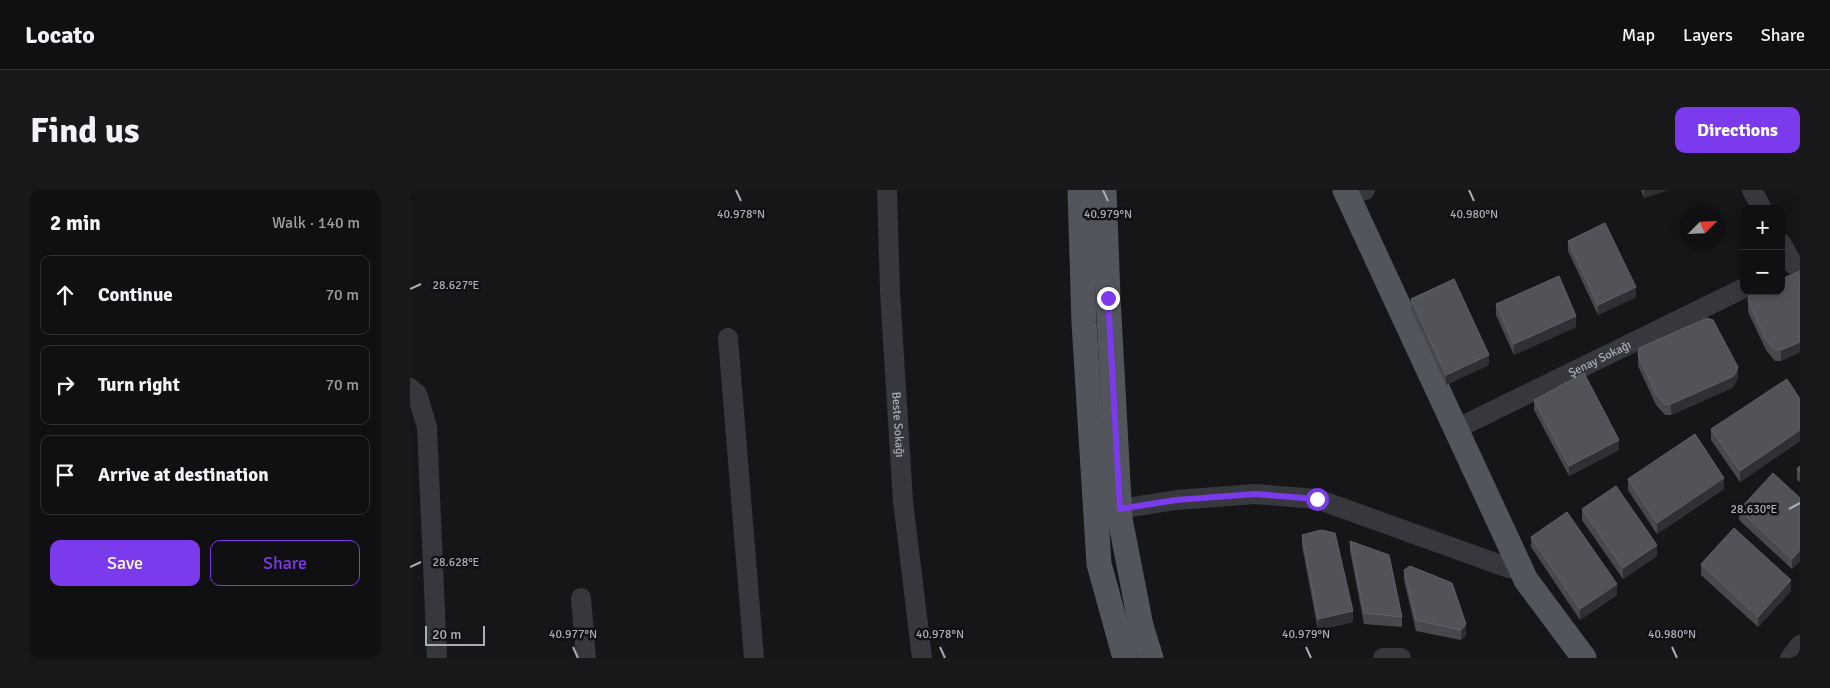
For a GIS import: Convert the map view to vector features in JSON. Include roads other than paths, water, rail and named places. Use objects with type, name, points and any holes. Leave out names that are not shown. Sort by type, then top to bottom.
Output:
[{"type":"main road","points":[[1080,190],[1084,323],[1099,564],[1125,658]]},
{"type":"main road","points":[[1104,190],[1120,518],[1141,626],[1151,658]]},
{"type":"main road","points":[[1352,192],[1456,429],[1526,580],[1584,658]]},
{"type":"street","name":"Beste Sokağı","points":[[887,190],[890,292],[903,501],[922,658]]},
{"type":"street","points":[[1752,190],[1760,205]]},
{"type":"street","points":[[1784,250],[1791,265]]},
{"type":"street","name":"Şenay Sokağı","points":[[1456,429],[1740,290]]},
{"type":"street","points":[[728,338],[754,658]]},
{"type":"street","points":[[410,388],[416,394],[427,426],[437,658]]},
{"type":"street","points":[[1120,509],[1176,500],[1255,494],[1317,499],[1509,568],[1521,569]]},
{"type":"street","points":[[581,598],[586,658]]},
{"type":"street","points":[[1790,658],[1800,646]]},
{"type":"street","points":[[1383,658],[1401,658]]}]
